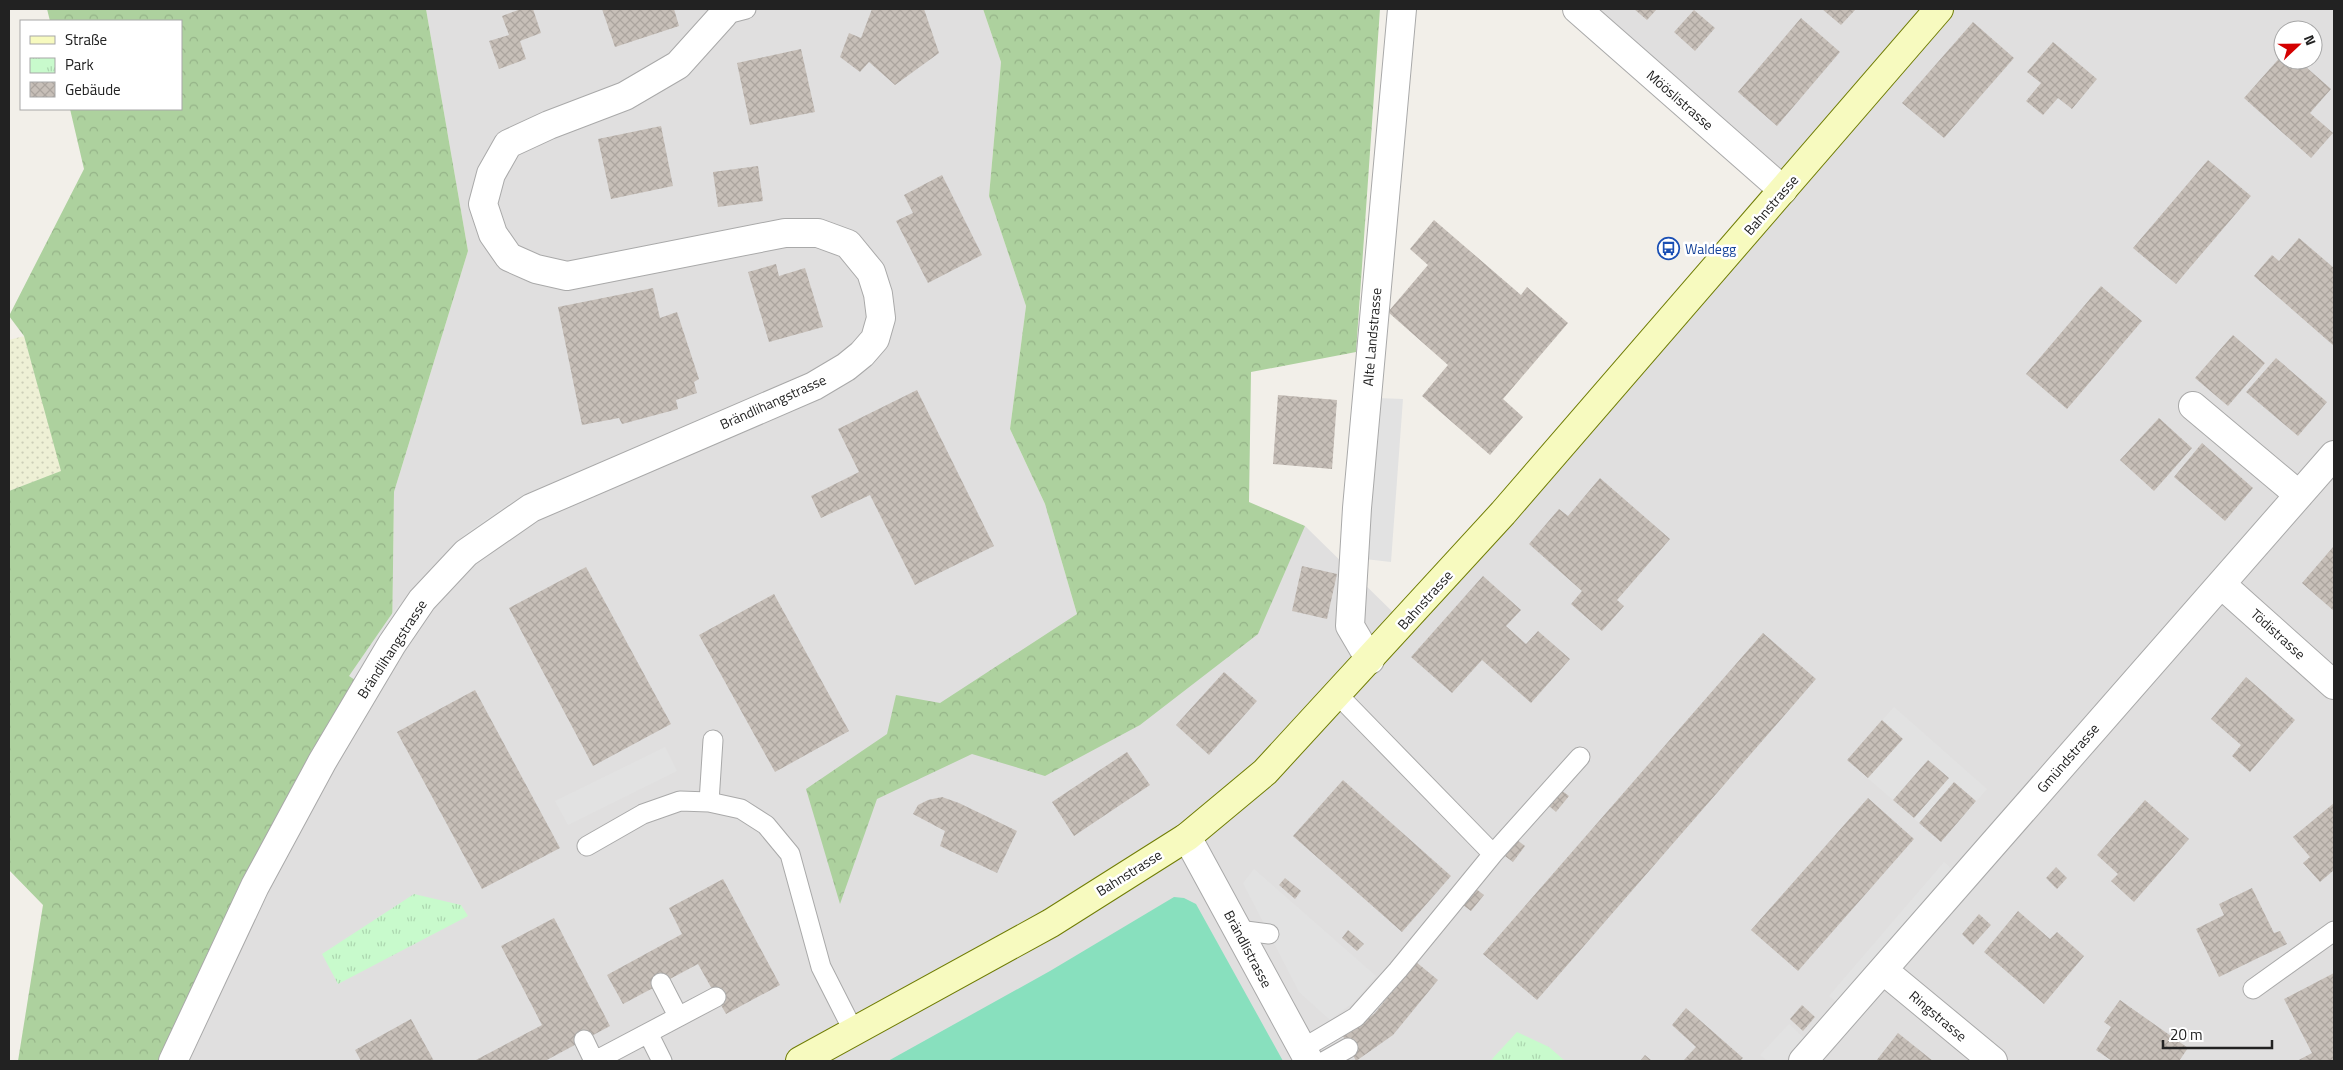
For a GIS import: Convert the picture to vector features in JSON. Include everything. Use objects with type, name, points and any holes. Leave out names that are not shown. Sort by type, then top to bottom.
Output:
[{"type":"main road","name":"Bahnstrasse","points":[[800,1061],[1051,923],[1187,837],[1265,772],[1338,695],[1516,499],[1939,9]]},
{"type":"street","name":"Alte Landstrasse","points":[[1370,660],[1350,626],[1357,508],[1402,9]]},
{"type":"street","name":"Mööslistrasse","points":[[1577,9],[1783,190]]},
{"type":"street","name":"Brändlihangstrasse","points":[[173,1061],[255,886],[332,746],[392,644],[417,608],[466,554],[531,508],[814,386],[846,367],[862,354],[875,339],[881,318],[878,294],[871,272],[848,244],[818,233],[785,234],[745,240],[567,276],[536,269],[509,256],[493,234],[483,204],[491,174],[508,144],[548,125],[625,96],[671,69],[731,11]]},
{"type":"street","points":[[2193,406],[2299,495]]},
{"type":"street","name":"Gmündstrasse","points":[[1803,1061],[2334,455]]},
{"type":"street","name":"Tödistrasse","points":[[2221,584],[2334,685]]},
{"type":"street","name":"Brändlistrasse","points":[[1187,837],[1238,930],[1312,1057]]},
{"type":"street","name":"Ringstrasse","points":[[1883,970],[1992,1061]]},
{"type":"lane","points":[[1338,695],[1493,854]]},
{"type":"lane","points":[[709,802],[713,740]]},
{"type":"lane","points":[[1312,1057],[1356,1017],[1398,970],[1493,854],[1580,757]]},
{"type":"lane","points":[[586,846],[652,811],[680,801],[709,802],[741,809],[766,825],[790,854],[822,967],[854,1032]]},
{"type":"lane","points":[[1238,930],[1269,934]]},
{"type":"lane","points":[[2253,989],[2334,931]]},
{"type":"lane","points":[[661,983],[678,1016]]},
{"type":"lane","points":[[584,1040],[594,1061],[716,997]]},
{"type":"lane","points":[[648,1032],[662,1061]]},
{"type":"lane","points":[[1312,1057],[1348,1048]]},
{"type":"shaded area","points":[[426,9],[983,9],[1001,62],[989,196],[1026,306],[1010,429],[1045,504],[1077,614],[1305,526],[1404,623],[1783,191],[1577,9],[2334,9],[2334,1061],[173,1061],[392,644],[394,492],[468,251]]},
{"type":"shaded area","points":[[1377,398],[1403,399],[1391,562],[1365,559]]},
{"type":"shaded area","points":[[537,491],[471,544],[463,535],[511,502]]},
{"type":"shaded area","points":[[400,602],[409,608],[358,682],[349,676]]},
{"type":"shaded area","points":[[1894,707],[1987,789],[1941,842],[1847,760]]},
{"type":"shaded area","points":[[665,747],[677,771],[568,825],[555,801]]},
{"type":"shaded area","points":[[1944,862],[1952,869],[1837,1002],[1829,996]]},
{"type":"shaded area","points":[[1254,869],[1376,976],[1355,1001],[1330,1020],[1299,992],[1243,883]]},
{"type":"shaded area","points":[[1789,1024],[1805,1039],[1785,1061],[1768,1061],[1760,1055]]},
{"type":"green space","points":[[47,9],[426,9],[468,251],[394,492],[392,644],[173,1061],[18,1061],[43,905],[9,870],[9,491],[61,471],[24,336],[9,316],[84,169],[70,110],[182,110],[182,20],[50,20]]},
{"type":"green space","points":[[983,9],[1380,9],[1356,352],[1251,372],[1249,502],[1305,526],[1258,634],[1140,725],[1045,776],[972,754],[877,799],[840,904],[806,789],[887,734],[896,695],[940,703],[1077,614],[1045,504],[1010,429],[1026,306],[989,196],[1001,62]]},
{"type":"green space","points":[[24,336],[62,471],[9,491],[9,340]]},
{"type":"green space","points":[[414,894],[461,905],[468,916],[338,984],[322,954]]},
{"type":"green space","points":[[1174,897],[1184,898],[1196,904],[1283,1061],[888,1061],[1050,971]]},
{"type":"green space","points":[[1517,1032],[1549,1047],[1565,1061],[1493,1061],[1492,1059]]},
{"type":"building","points":[[521,9],[533,9],[541,33],[520,41],[526,59],[499,69],[489,41],[509,35],[502,16]]},
{"type":"building","points":[[602,9],[674,9],[679,26],[615,47]]},
{"type":"building","points":[[872,9],[924,9],[939,53],[895,85],[869,62],[860,72],[840,57],[849,33],[861,38]]},
{"type":"building","points":[[1634,9],[1657,9],[1647,20]]},
{"type":"building","points":[[1822,9],[1856,9],[1841,25]]},
{"type":"building","points":[[1694,10],[1715,28],[1695,51],[1674,32]]},
{"type":"building","points":[[1801,18],[1840,52],[1777,126],[1738,92]]},
{"type":"building","points":[[1973,22],[2014,58],[1944,138],[1902,103]]},
{"type":"building","points":[[2053,42],[2097,79],[2072,109],[2058,98],[2043,115],[2026,101],[2041,83],[2027,72]]},
{"type":"building","points":[[801,49],[815,112],[750,125],[737,63]]},
{"type":"building","points":[[2273,65],[2273,70],[2309,70],[2331,89],[2310,113],[2333,133],[2311,158],[2244,98]]},
{"type":"building","points":[[661,126],[673,186],[611,199],[598,139]]},
{"type":"building","points":[[2208,160],[2251,196],[2176,284],[2133,248]]},
{"type":"building","points":[[758,166],[763,201],[718,207],[713,172]]},
{"type":"building","points":[[942,175],[982,255],[928,283],[896,221],[913,213],[904,195]]},
{"type":"building","points":[[1434,220],[1521,295],[1527,287],[1568,323],[1503,399],[1523,417],[1490,455],[1422,396],[1448,365],[1388,312],[1428,265],[1410,249]]},
{"type":"building","points":[[2299,238],[2334,268],[2334,346],[2254,276],[2272,255],[2279,261]]},
{"type":"building","points":[[776,264],[779,276],[805,268],[823,327],[769,342],[748,272]]},
{"type":"building","points":[[2101,286],[2142,321],[2067,409],[2026,374]]},
{"type":"building","points":[[653,288],[660,318],[677,312],[699,379],[694,382],[697,393],[676,400],[678,409],[622,424],[619,418],[582,425],[558,307]]},
{"type":"building","points":[[2233,335],[2265,363],[2228,406],[2195,378]]},
{"type":"building","points":[[2276,358],[2327,402],[2298,436],[2246,392]]},
{"type":"building","points":[[917,390],[994,546],[915,585],[870,495],[821,518],[811,496],[859,472],[838,429]]},
{"type":"building","points":[[1278,395],[1337,400],[1332,469],[1273,464]]},
{"type":"building","points":[[2159,418],[2192,448],[2154,491],[2120,460]]},
{"type":"building","points":[[2202,443],[2253,488],[2225,521],[2174,477]]},
{"type":"building","points":[[1600,478],[1670,539],[1617,600],[1624,606],[1602,631],[1571,604],[1582,591],[1529,544],[1559,509],[1568,516]]},
{"type":"building","points":[[2334,546],[2334,611],[2302,583]]},
{"type":"building","points":[[1302,566],[1337,574],[1327,619],[1292,611]]},
{"type":"building","points":[[586,567],[671,724],[593,766],[509,608]]},
{"type":"building","points":[[1483,576],[1521,610],[1506,626],[1526,644],[1538,631],[1570,659],[1531,703],[1482,660],[1452,693],[1411,657]]},
{"type":"building","points":[[774,594],[849,731],[775,772],[699,635]]},
{"type":"building","points":[[1763,633],[1816,679],[1537,1000],[1483,954]]},
{"type":"building","points":[[1224,672],[1257,701],[1209,755],[1176,725]]},
{"type":"building","points":[[2246,677],[2295,720],[2250,772],[2232,756],[2241,745],[2211,719]]},
{"type":"building","points":[[475,690],[560,848],[482,889],[397,732]]},
{"type":"building","points":[[1882,720],[1903,739],[1868,778],[1847,760]]},
{"type":"building","points":[[1127,752],[1150,785],[1074,836],[1052,802]]},
{"type":"building","points":[[1928,760],[1949,778],[1914,818],[1893,800]]},
{"type":"building","points":[[1343,780],[1451,876],[1402,932],[1293,836]]},
{"type":"building","points":[[1954,782],[1976,801],[1941,842],[1919,823]]},
{"type":"building","points":[[1561,790],[1569,796],[1556,812],[1549,806]]},
{"type":"building","points":[[942,797],[959,803],[1017,831],[997,873],[940,846],[945,831],[913,814],[918,805],[928,800]]},
{"type":"building","points":[[1868,798],[1914,839],[1798,971],[1751,930]]},
{"type":"building","points":[[2145,800],[2189,839],[2134,902],[2111,881],[2118,874],[2097,855]]},
{"type":"building","points":[[2334,803],[2334,870],[2320,882],[2303,863],[2310,857],[2293,837]]},
{"type":"building","points":[[1517,840],[1525,846],[1513,862],[1505,856]]},
{"type":"building","points":[[2056,867],[2067,878],[2057,889],[2046,878]]},
{"type":"building","points":[[1285,878],[1301,891],[1295,899],[1279,885]]},
{"type":"building","points":[[723,879],[780,985],[726,1014],[698,964],[623,1004],[607,975],[682,934],[669,908]]},
{"type":"building","points":[[2252,888],[2274,933],[2280,931],[2287,944],[2219,977],[2196,929],[2224,915],[2219,904]]},
{"type":"building","points":[[1476,889],[1484,895],[1471,911],[1463,905]]},
{"type":"building","points":[[2018,911],[2050,939],[2057,932],[2084,956],[2044,1004],[1984,952]]},
{"type":"building","points":[[1979,914],[1991,925],[1973,945],[1962,934]]},
{"type":"building","points":[[554,918],[610,1026],[545,1061],[474,1061],[542,1025],[501,946]]},
{"type":"building","points":[[1348,930],[1364,944],[1357,951],[1342,938]]},
{"type":"building","points":[[1416,962],[1438,980],[1393,1035],[1356,1061],[1343,1036],[1374,1014]]},
{"type":"building","points":[[2334,973],[2334,1061],[2297,1061],[2312,1053],[2284,999]]},
{"type":"building","points":[[2120,1000],[2188,1048],[2179,1061],[2112,1061],[2096,1050],[2111,1027],[2104,1022]]},
{"type":"building","points":[[1802,1005],[1815,1017],[1803,1031],[1790,1019]]},
{"type":"building","points":[[1686,1008],[1743,1058],[1740,1061],[1683,1061],[1696,1047],[1672,1025]]},
{"type":"building","points":[[411,1019],[434,1061],[361,1061],[355,1050]]},
{"type":"building","points":[[1898,1033],[1933,1061],[1876,1061]]},
{"type":"building","points":[[1645,1055],[1652,1061],[1640,1061]]},
{"type":"place","name":"Waldegg","points":[[1669,249]]}]
